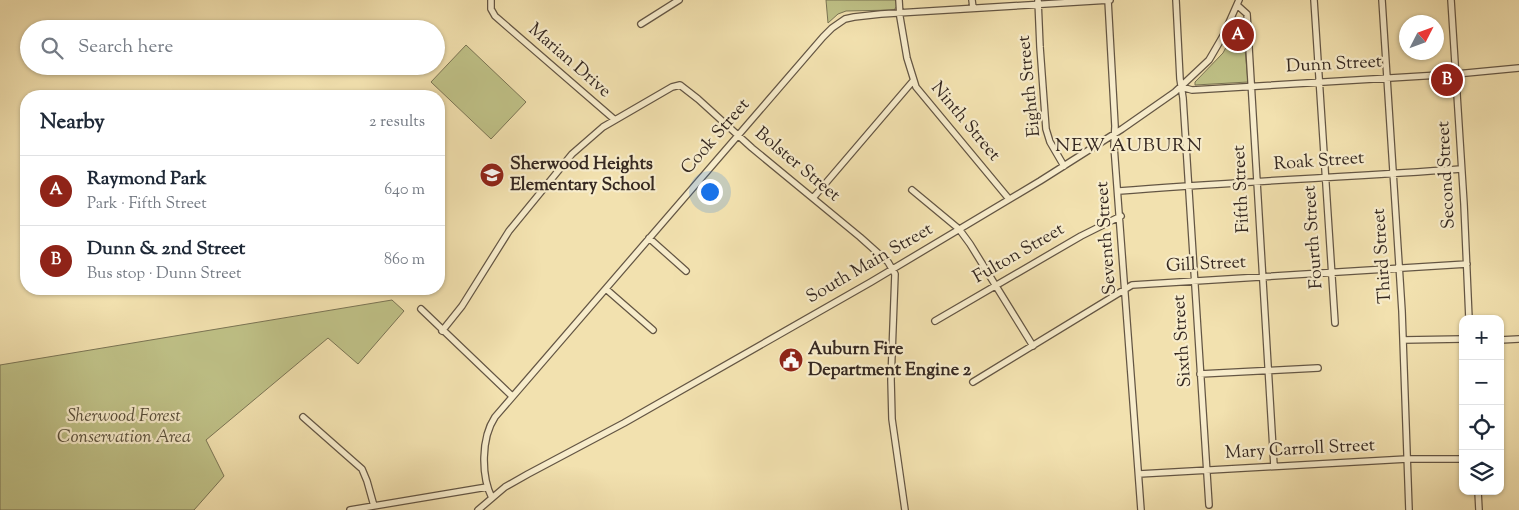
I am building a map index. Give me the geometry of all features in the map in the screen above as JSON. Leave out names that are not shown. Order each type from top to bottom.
[{"type":"street","name":"Marian Drive","points":[[491,0],[491,9],[494,16],[615,120]]},
{"type":"street","points":[[641,24],[679,0]]},
{"type":"street","name":"Ninth Street","points":[[899,0],[913,81],[918,90],[1009,198]]},
{"type":"street","points":[[972,0],[973,8]]},
{"type":"street","name":"Cook Street","points":[[492,498],[487,487],[484,452],[487,432],[491,422],[816,44],[839,23],[854,17],[900,13],[1038,2],[1108,0]]},
{"type":"street","name":"Seventh Street","points":[[1108,0],[1114,146],[1121,216],[1141,510]]},
{"type":"street","name":"Sixth Street","points":[[1176,0],[1209,505]]},
{"type":"street","name":"Fourth Street","points":[[1314,0],[1335,323]]},
{"type":"street","name":"Third Street","points":[[1382,0],[1403,340],[1409,510]]},
{"type":"street","name":"Second Street","points":[[1451,0],[1469,315]]},
{"type":"street","name":"Eighth Street","points":[[1038,2],[1046,129],[1050,142],[1064,166]]},
{"type":"street","name":"South Main Street","points":[[478,510],[492,498],[528,474],[624,423],[893,269],[1115,134],[1163,101],[1209,60],[1223,36],[1238,2]]},
{"type":"street","name":"Fifth Street","points":[[1238,2],[1247,14],[1274,466]]},
{"type":"street","name":"Dunn Street","points":[[1181,86],[1192,90],[1456,74],[1519,68]]},
{"type":"street","points":[[813,198],[913,81]]},
{"type":"street","name":"Bolster Street","points":[[615,120],[672,87],[680,86],[698,99],[867,243],[893,269]]},
{"type":"street","points":[[442,331],[462,306],[509,231],[558,171],[581,145],[615,120]]},
{"type":"street","name":"Roak Street","points":[[1119,191],[1188,185],[1461,169]]},
{"type":"street","points":[[912,190],[959,229],[1033,346]]},
{"type":"street","name":"Fulton Street","points":[[935,321],[1081,236],[1121,216]]},
{"type":"street","points":[[650,238],[686,271]]},
{"type":"street","name":"Gill Street","points":[[973,382],[1129,286],[1136,284],[1467,264]]},
{"type":"street","points":[[893,269],[895,274],[891,380],[892,419],[896,462],[905,510]]},
{"type":"street","points":[[606,289],[653,330]]},
{"type":"street","points":[[421,310],[512,396]]},
{"type":"street","points":[[1403,340],[1459,339]]},
{"type":"street","points":[[1504,340],[1519,339]]},
{"type":"street","points":[[1200,374],[1318,368]]},
{"type":"street","points":[[303,417],[362,469],[374,506]]},
{"type":"street","name":"Mary Carroll Street","points":[[1139,474],[1407,459],[1459,459]]},
{"type":"street","points":[[350,510],[487,487]]},
{"type":"street","points":[[1478,495],[1479,510]]},
{"type":"street","points":[[395,503],[397,510]]},
{"type":"green space","points":[[826,0],[897,0],[897,6],[894,10],[846,11],[838,14],[828,23]]},
{"type":"green space","points":[[1242,17],[1248,82],[1195,85],[1195,82],[1223,53]]},
{"type":"green space","points":[[466,45],[526,102],[491,139],[445,95],[445,90],[439,90],[431,82],[438,75],[445,75],[445,67]]},
{"type":"green space","name":"Sherwood Forest Conservation Area","points":[[392,300],[404,311],[358,364],[328,338],[206,440],[224,476],[194,510],[0,510],[0,365]]},
{"type":"place","name":"Raymond Park","points":[[1238,35]]},
{"type":"place","name":"Dunn & 2nd Street","points":[[1447,80]]},
{"type":"place","name":"Sherwood Heights Elementary School","points":[[492,175]]},
{"type":"place","name":"Auburn Fire Department Engine 2","points":[[791,360]]},
{"type":"district","name":"NEW AUBURN","points":[[1129,146]]}]
